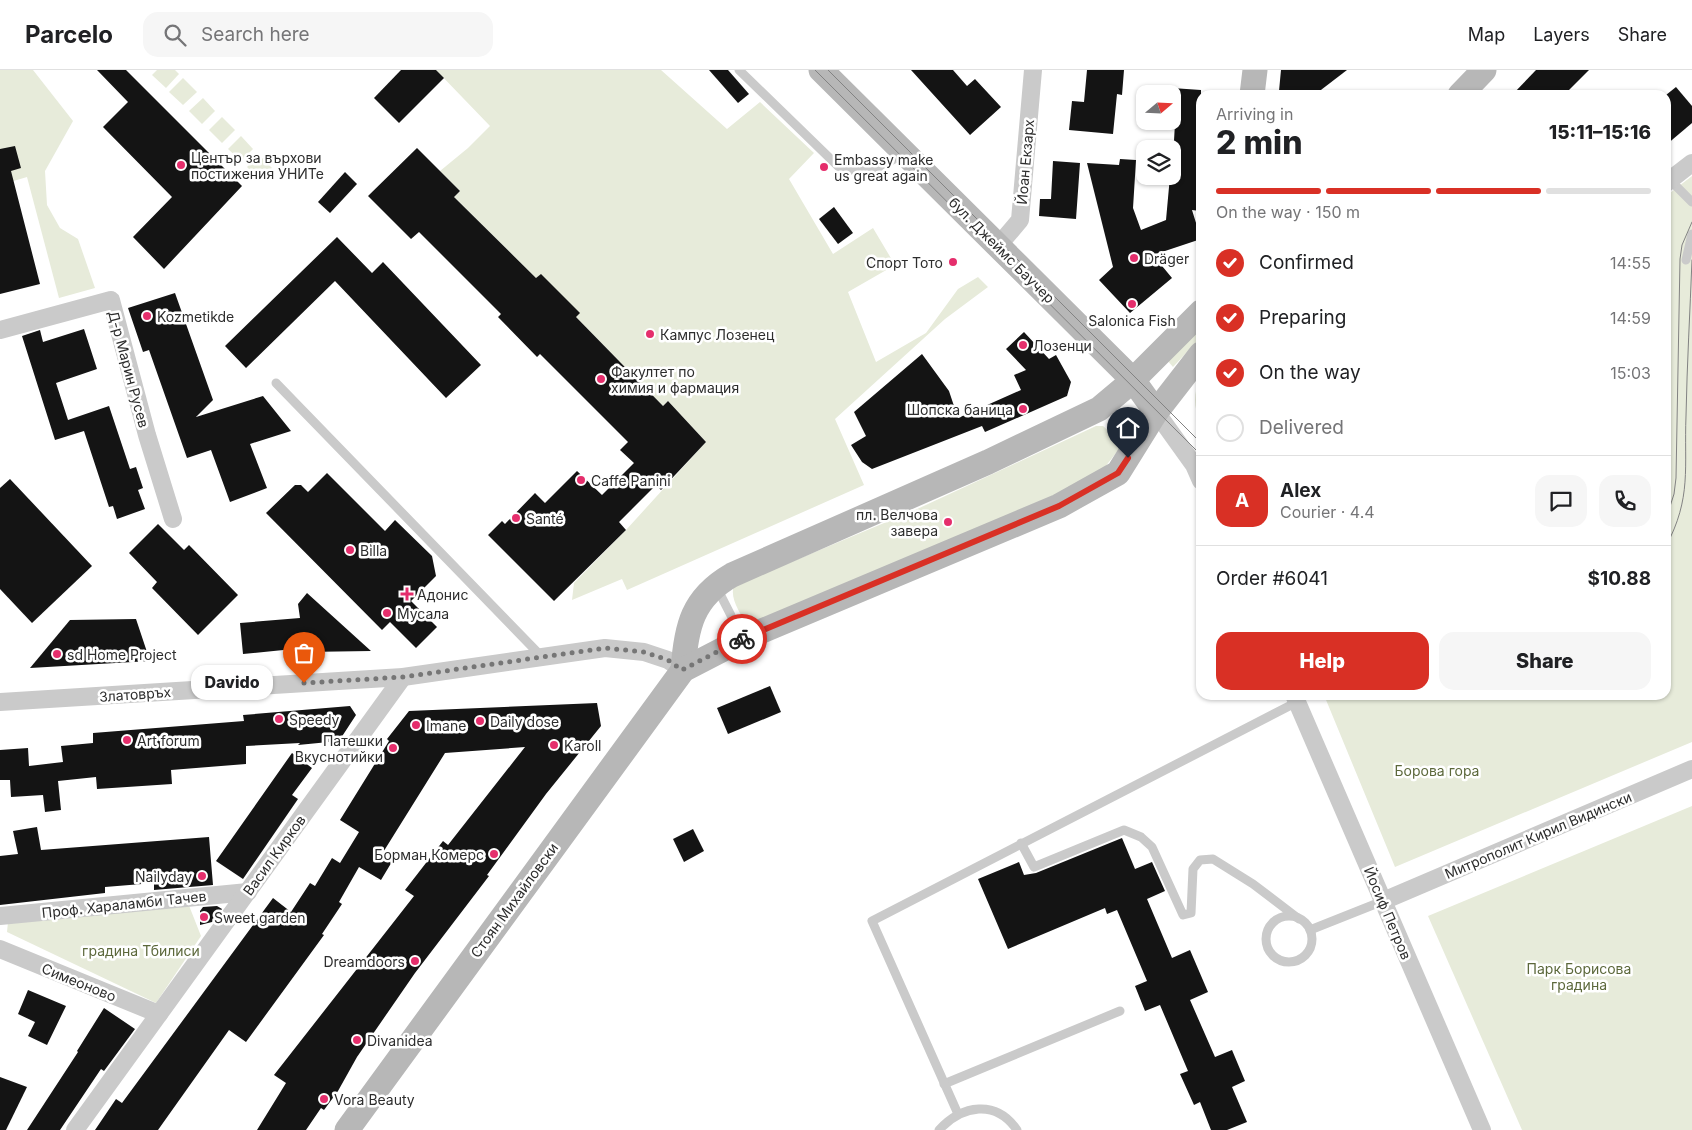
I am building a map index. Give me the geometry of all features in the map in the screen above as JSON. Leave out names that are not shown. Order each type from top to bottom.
[{"type":"street","name":"бул. Джеймс Баучер","points":[[821,70],[1133,380],[1156,412]]},
{"type":"street","name":"Йоан Екзарх","points":[[998,246],[1020,220],[1032,70]]},
{"type":"street","points":[[1253,90],[1255,70]]},
{"type":"street","points":[[1465,90],[1484,70]]},
{"type":"street","points":[[1671,180],[1692,163]]},
{"type":"street","name":"Д-р Марин Русев","points":[[0,330],[111,300],[147,435],[174,519]]},
{"type":"street","points":[[682,670],[686,634],[698,603],[715,584],[1051,433],[1099,408],[1133,380],[1196,317]]},
{"type":"street","points":[[682,670],[743,639],[1059,506],[1118,473],[1156,412],[1196,360]]},
{"type":"street","points":[[1156,412],[1196,462]]},
{"type":"street","name":"Златовръх","points":[[0,702],[403,677],[605,648],[644,652],[668,660],[682,670]]},
{"type":"street","name":"Стоян Михайловски","points":[[347,1130],[682,670]]},
{"type":"street","name":"Васил Кирков","points":[[75,1130],[403,677]]},
{"type":"street","name":"Йосиф Петров","points":[[1296,700],[1482,1130]]},
{"type":"street","name":"Митрополит Кирил Видински","points":[[1383,901],[1692,769]]},
{"type":"street","name":"Проф. Хараламби Тачев","points":[[0,916],[248,892]]},
{"type":"street","name":"Симеоново","points":[[0,949],[159,1014]]},
{"type":"lane","points":[[740,70],[843,171],[879,167],[904,152]]},
{"type":"lane","points":[[1671,184],[1692,202]]},
{"type":"lane","points":[[1686,260],[1692,234]]},
{"type":"lane","points":[[276,383],[543,657]]},
{"type":"lane","points":[[715,584],[743,639]]},
{"type":"lane","points":[[958,1114],[872,920],[1291,700]]},
{"type":"lane","points":[[1021,843],[1034,867],[1124,830],[1141,837],[1152,847],[1182,915],[1191,913],[1193,869],[1200,860],[1213,859],[1253,884],[1299,918],[1310,930],[1311,945],[1304,958],[1290,963],[1282,962],[1270,953],[1265,939],[1270,924],[1284,916],[1299,918]]},
{"type":"lane","points":[[1310,930],[1383,901]]},
{"type":"lane","points":[[944,1084],[1120,1011]]},
{"type":"lane","points":[[939,1130],[958,1114],[977,1108],[992,1110],[1006,1117],[1017,1130]]},
{"type":"green space","points":[[0,70],[33,70],[73,121],[45,171],[47,205],[60,228],[78,239],[95,288],[59,298],[27,177],[0,185]]},
{"type":"green space","points":[[157,70],[175,70],[179,74],[166,88],[152,75]]},
{"type":"green space","points":[[436,70],[661,70],[727,129],[760,102],[814,153],[789,179],[833,254],[873,228],[895,265],[848,292],[876,362],[926,333],[958,289],[978,277],[988,287],[945,319],[835,419],[864,485],[627,590],[622,579],[572,600],[574,583],[626,530],[706,442],[668,401],[663,406],[576,317],[540,275],[536,278],[454,197],[460,191],[440,171],[468,148],[490,126]]},
{"type":"green space","points":[[183,78],[197,92],[183,105],[169,92]]},
{"type":"green space","points":[[203,98],[215,111],[202,124],[189,111]]},
{"type":"green space","points":[[222,117],[235,130],[222,143],[209,130]]},
{"type":"green space","points":[[241,136],[253,149],[241,161],[228,149]]},
{"type":"green space","points":[[259,155],[272,168],[260,180],[247,167]]},
{"type":"green space","name":"Борова гора","points":[[1692,176],[1692,742],[1395,867],[1326,700],[1671,700],[1671,192]]},
{"type":"green space","points":[[1196,328],[1196,342],[1173,367],[1167,360]]},
{"type":"green space","points":[[1096,426],[1103,426],[1123,444],[1105,467],[1077,486],[748,625],[739,612],[734,601],[734,586],[915,510]]},
{"type":"green space","name":"Парк Борисова градина","points":[[1692,806],[1692,1130],[1522,1130],[1428,916]]},
{"type":"green space","name":"градина Тбилиси","points":[[188,903],[201,936],[156,1003],[7,932],[8,922]]},
{"type":"building","name":"Център за върхови постижения УНИТе","points":[[97,70],[126,70],[242,186],[164,269],[133,237],[172,197],[103,127],[128,102]]},
{"type":"building","points":[[401,70],[436,70],[444,78],[399,123],[374,98]]},
{"type":"building","points":[[709,70],[728,70],[749,94],[738,103]]},
{"type":"building","points":[[911,70],[953,70],[967,86],[975,79],[1001,107],[970,135]]},
{"type":"building","points":[[1087,70],[1124,70],[1122,95],[1117,94],[1113,134],[1069,130],[1072,101],[1084,102]]},
{"type":"building","points":[[1281,70],[1347,70],[1321,90],[1279,90]]},
{"type":"building","points":[[1536,70],[1589,70],[1569,90],[1517,90]]},
{"type":"building","points":[[1676,87],[1692,106],[1692,123],[1671,141],[1671,91]]},
{"type":"building","points":[[1181,89],[1201,90],[1196,90],[1196,210],[1192,210],[1196,223],[1196,241],[1153,255],[1172,278],[1130,313],[1099,280],[1113,267],[1087,163],[1119,165],[1120,159],[1136,160],[1133,208],[1141,230],[1166,220],[1169,185],[1181,185],[1181,140],[1174,140],[1175,130],[1181,130]]},
{"type":"building","points":[[15,146],[21,168],[11,171],[40,284],[0,294],[0,149]]},
{"type":"building","name":"Факултет по химия и фармация","points":[[417,148],[460,191],[454,197],[536,278],[541,274],[580,313],[576,317],[663,406],[668,401],[706,442],[661,490],[656,485],[619,522],[626,530],[554,601],[488,535],[502,521],[505,524],[535,493],[545,503],[577,471],[602,495],[634,463],[620,450],[628,442],[540,354],[537,357],[498,317],[501,314],[419,232],[411,239],[368,196]]},
{"type":"building","points":[[1053,161],[1080,163],[1076,219],[1039,216],[1040,199],[1051,199]]},
{"type":"building","points":[[345,172],[357,184],[330,213],[318,202]]},
{"type":"building","points":[[834,207],[853,233],[838,244],[819,219]]},
{"type":"building","points":[[337,237],[372,273],[383,262],[481,365],[446,398],[335,281],[246,368],[225,346]]},
{"type":"building","points":[[175,293],[213,400],[196,417],[263,396],[291,431],[250,444],[267,488],[230,502],[211,450],[187,458],[149,350],[143,352],[128,308]]},
{"type":"building","points":[[84,329],[97,369],[56,383],[68,420],[109,406],[130,469],[136,467],[143,488],[138,490],[145,509],[117,519],[113,506],[109,507],[84,431],[55,440],[22,336],[40,330],[43,342]]},
{"type":"building","points":[[1024,332],[1049,359],[1056,355],[1071,382],[1067,396],[985,432],[982,426],[872,469],[862,462],[851,445],[866,436],[854,412],[922,354],[949,391],[958,418],[1021,390],[1014,375],[1026,370],[1006,349]]},
{"type":"building","points":[[327,473],[385,531],[395,520],[432,556],[436,576],[411,601],[437,627],[416,648],[390,622],[382,630],[266,513],[295,485],[301,485],[308,492]]},
{"type":"building","points":[[10,479],[92,566],[32,623],[0,589],[0,488]]},
{"type":"building","points":[[158,524],[184,550],[189,545],[238,595],[198,635],[152,588],[157,582],[129,553]]},
{"type":"building","points":[[307,593],[371,651],[304,652],[303,648],[243,654],[240,623],[300,618],[298,604]]},
{"type":"building","points":[[136,619],[150,661],[30,668],[70,620]]},
{"type":"building","points":[[770,686],[781,712],[728,734],[717,708]]},
{"type":"building","points":[[597,703],[601,726],[546,794],[487,875],[489,876],[415,973],[357,1057],[338,1091],[324,1110],[321,1108],[306,1130],[257,1130],[286,1083],[274,1075],[414,896],[405,890],[443,841],[448,845],[525,747],[445,753],[382,854],[393,860],[381,880],[359,867],[339,902],[342,904],[322,934],[324,935],[246,1042],[229,1030],[158,1130],[95,1130],[116,1099],[122,1103],[273,898],[291,912],[310,883],[315,886],[332,858],[340,863],[359,832],[340,820],[389,741],[387,739],[409,711]]},
{"type":"building","points":[[350,706],[356,715],[339,741],[298,745],[300,743],[246,746],[246,764],[171,770],[172,784],[97,789],[96,777],[58,781],[61,810],[45,812],[43,795],[11,797],[10,780],[0,780],[0,750],[28,748],[29,766],[63,762],[61,746],[93,743],[93,733],[244,721],[243,715]]},
{"type":"building","points":[[292,753],[312,768],[292,795],[298,799],[243,879],[216,861]]},
{"type":"building","points":[[37,827],[41,850],[209,837],[213,885],[154,890],[154,883],[105,887],[105,893],[0,905],[0,856],[18,854],[13,831]]},
{"type":"building","points":[[693,829],[704,851],[684,862],[673,839]]},
{"type":"building","points":[[1122,838],[1135,869],[1152,862],[1165,891],[1147,899],[1172,958],[1190,950],[1208,992],[1190,1000],[1215,1057],[1232,1050],[1245,1081],[1232,1087],[1247,1122],[1227,1130],[1211,1130],[1200,1102],[1194,1105],[1180,1074],[1188,1071],[1160,1005],[1145,1011],[1135,986],[1147,981],[1117,910],[1107,914],[1105,908],[1008,949],[978,879],[1019,862],[1024,875],[1036,873]]},
{"type":"building","points":[[217,906],[222,909],[212,922],[200,925],[200,911],[203,907]]},
{"type":"building","points":[[28,990],[66,1006],[47,1045],[28,1036],[35,1022],[18,1014]]},
{"type":"building","points":[[104,1008],[135,1029],[104,1071],[101,1069],[60,1130],[27,1130],[78,1052]]},
{"type":"building","points":[[0,1077],[27,1087],[6,1130],[0,1130]]},
{"type":"tram line","points":[[815,70],[1196,450]]},
{"type":"tram line","points":[[828,70],[1196,438]]},
{"type":"tram line","points":[[1671,503],[1676,478],[1680,259],[1682,245],[1692,222]]},
{"type":"tram line","points":[[1671,535],[1680,513],[1685,482],[1686,397],[1692,260]]},
{"type":"way so far","points":[[304,683],[403,677],[605,648],[644,652],[668,660],[682,670],[742,639]]},
{"type":"place","name":"Център за върхови постижения УНИТе","points":[[181,165]]},
{"type":"place","name":"Embassy make us great again","points":[[824,167]]},
{"type":"place","name":"Dräger","points":[[1134,258]]},
{"type":"place","name":"Спорт Тото","points":[[953,262]]},
{"type":"place","name":"Salonica Fish","points":[[1132,304]]},
{"type":"place","name":"Kozmetikde","points":[[147,316]]},
{"type":"place","name":"Кампус Лозенец","points":[[650,334]]},
{"type":"place","name":"Лозенци","points":[[1023,345]]},
{"type":"place","name":"Факултет по химия и фармация","points":[[601,379]]},
{"type":"place","name":"Шопска баница","points":[[1023,409]]},
{"type":"place","name":"Caffe Panini","points":[[581,480]]},
{"type":"place","name":"Santé","points":[[516,518]]},
{"type":"place","name":"пл. Велчова завера","points":[[948,522]]},
{"type":"place","name":"Billa","points":[[350,550]]},
{"type":"place","name":"Адонис","points":[[407,594]]},
{"type":"place","name":"Мусала","points":[[387,613]]},
{"type":"place","name":"sd Home Project","points":[[57,654]]},
{"type":"place","name":"Davido","points":[[304,683]]},
{"type":"place","name":"Speedy","points":[[279,719]]},
{"type":"place","name":"Daily dose","points":[[480,721]]},
{"type":"place","name":"Imane","points":[[416,725]]},
{"type":"place","name":"Art forum","points":[[127,740]]},
{"type":"place","name":"Karoll","points":[[554,745]]},
{"type":"place","name":"Патешки Вкуснотийки","points":[[393,748]]},
{"type":"place","name":"Борман Комерс","points":[[494,854]]},
{"type":"place","name":"Nailyday","points":[[202,876]]},
{"type":"place","name":"Sweet garden","points":[[204,917]]},
{"type":"place","name":"Dreamdoors","points":[[415,961]]},
{"type":"place","name":"Divanidea","points":[[357,1040]]},
{"type":"place","name":"Vora Beauty","points":[[324,1099]]},
{"type":"route","points":[[742,639],[1059,506],[1118,473],[1128,458]]}]
